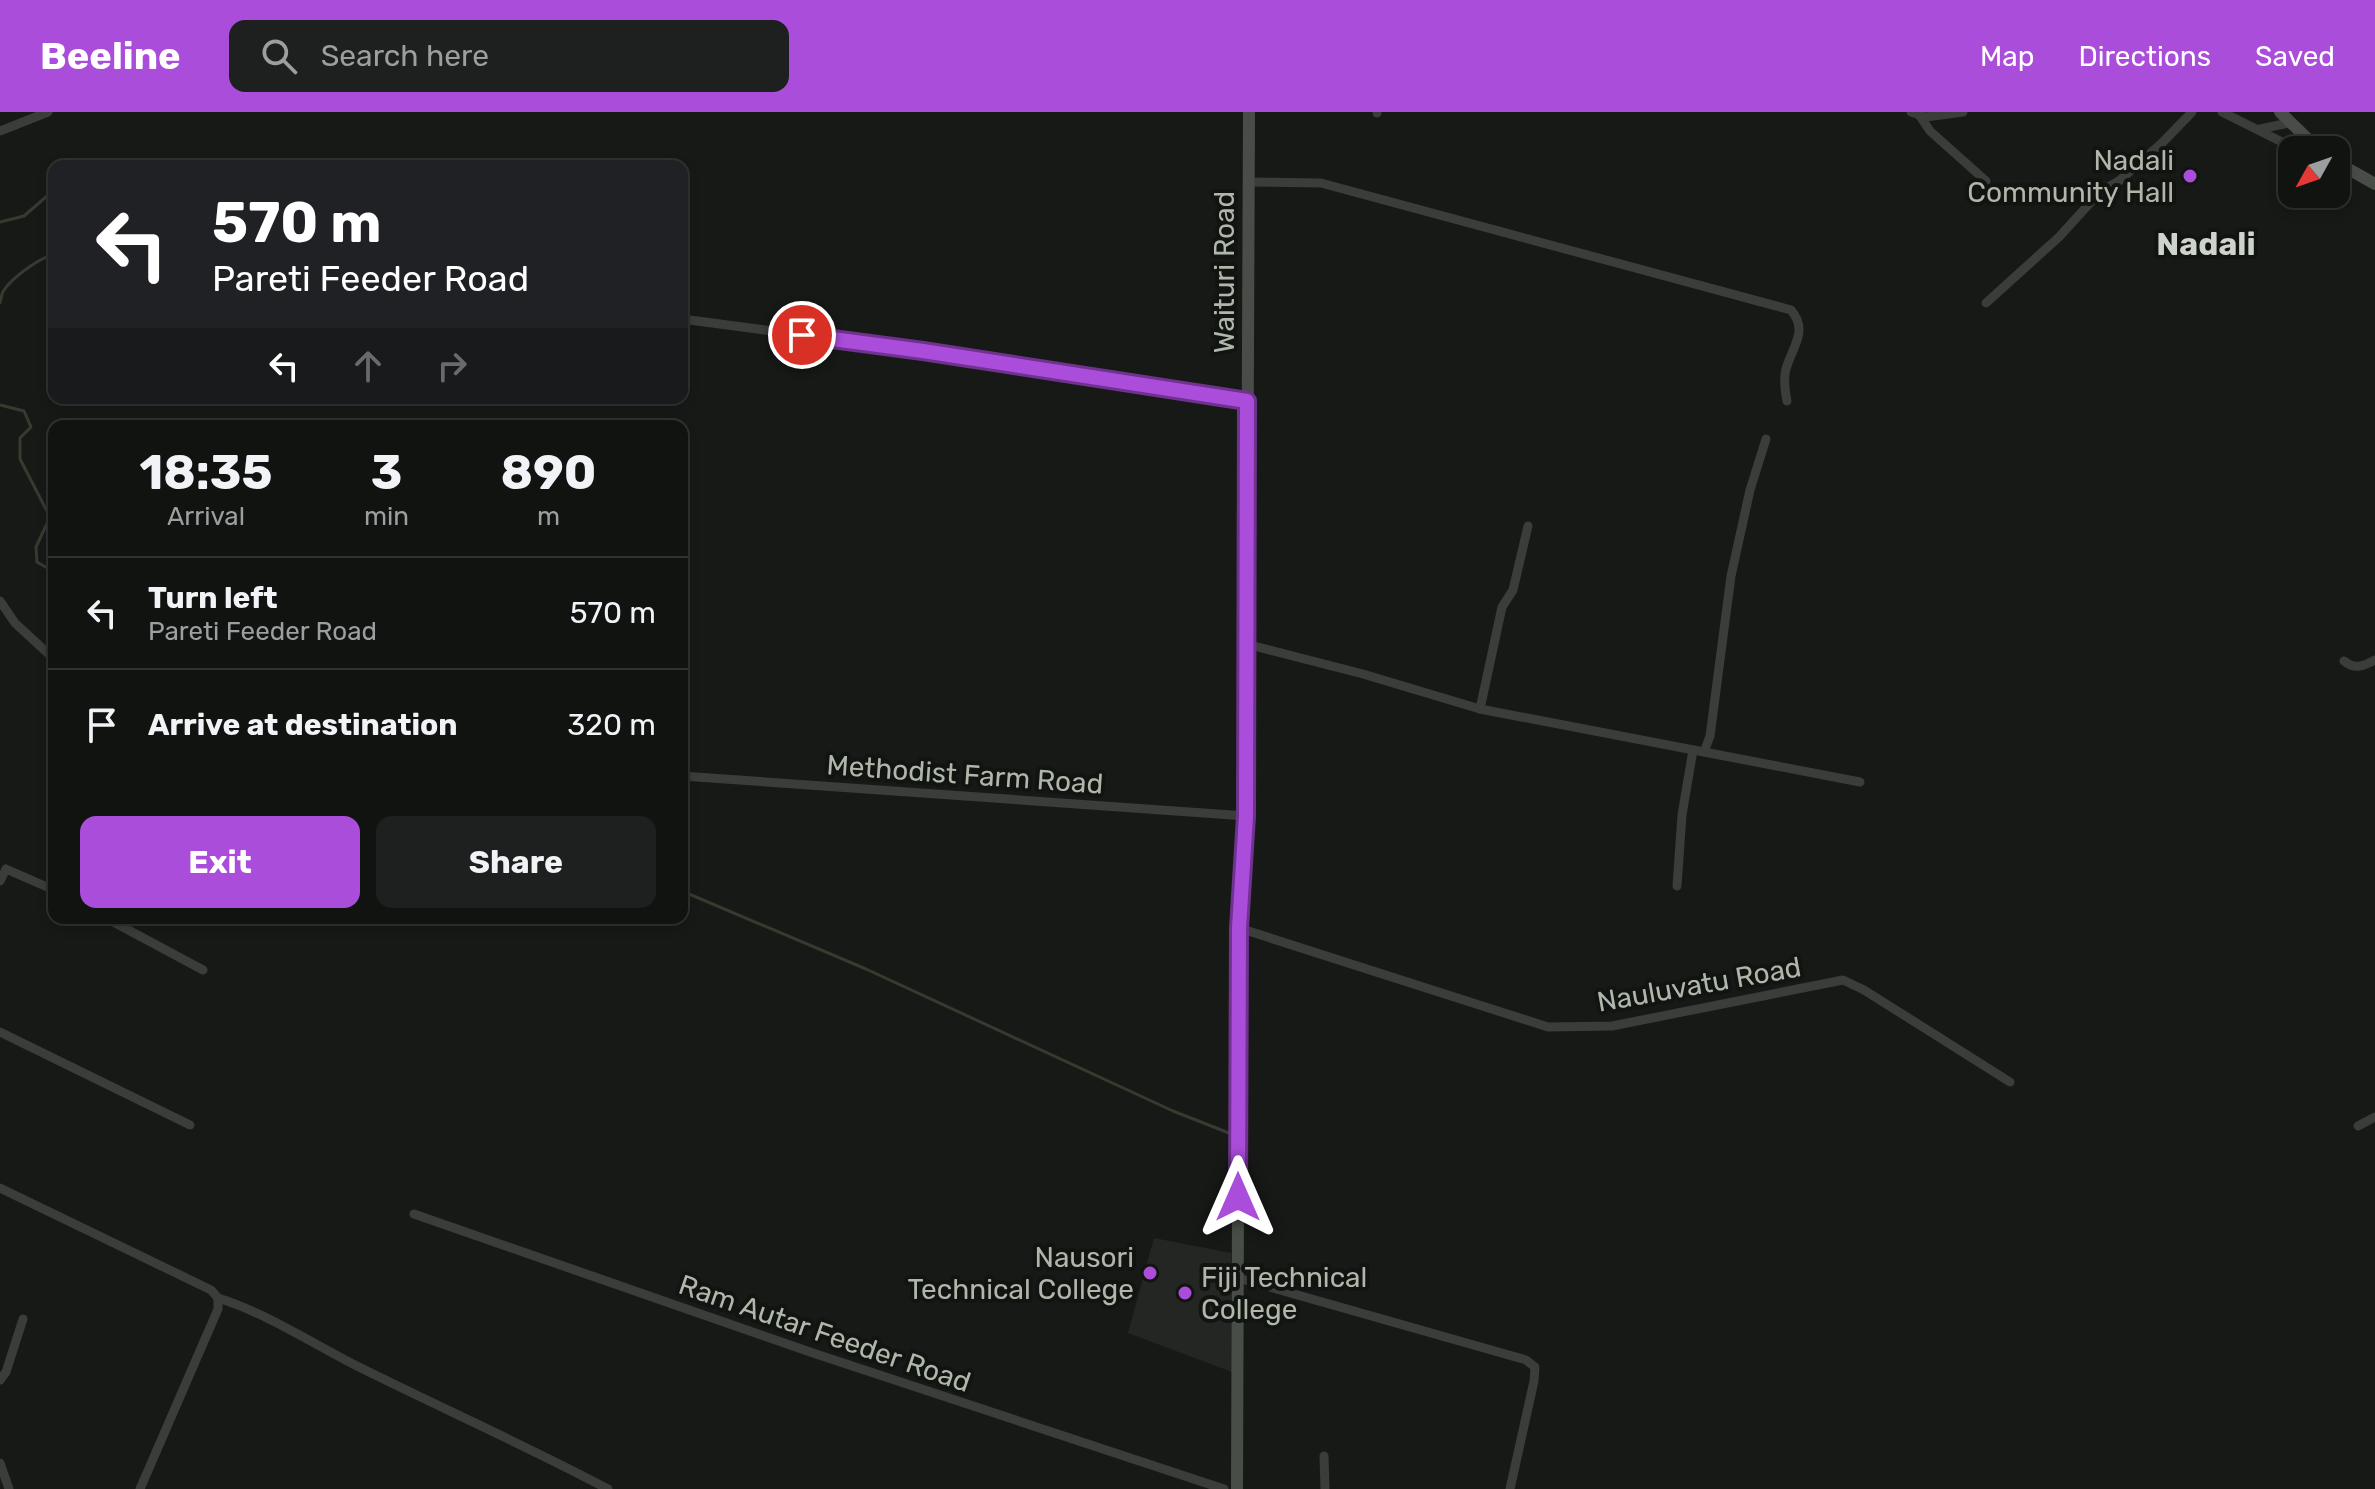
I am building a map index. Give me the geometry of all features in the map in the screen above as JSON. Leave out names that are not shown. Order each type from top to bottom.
[{"type":"main road","name":"Waituri Road","points":[[1237,1489],[1239,928],[1246,816],[1249,112]]},
{"type":"main road","points":[[2280,112],[2303,136]]},
{"type":"main road","points":[[2350,170],[2375,184]]},
{"type":"street","points":[[0,131],[48,112]]},
{"type":"street","points":[[1916,114],[1934,117],[1963,112]]},
{"type":"street","points":[[1986,303],[2059,237],[2100,192],[2119,181],[2192,112]]},
{"type":"street","points":[[2222,112],[2278,139]]},
{"type":"street","points":[[1916,114],[1930,131],[1986,181]]},
{"type":"street","points":[[2260,129],[2289,123]]},
{"type":"street","points":[[1249,182],[1321,183],[1791,310],[1800,326],[1786,369],[1787,401]]},
{"type":"street","points":[[688,320],[923,351],[1247,401]]},
{"type":"street","points":[[1704,752],[1710,736],[1731,576],[1750,490],[1766,439]]},
{"type":"street","points":[[1480,709],[1502,607],[1513,590],[1528,526]]},
{"type":"street","points":[[0,601],[15,623],[48,653]]},
{"type":"street","points":[[1246,644],[1363,674],[1480,709],[1860,782]]},
{"type":"street","points":[[2344,661],[2350,666],[2363,666],[2375,660]]},
{"type":"street","points":[[1677,886],[1682,815],[1693,750]]},
{"type":"street","name":"Methodist Farm Road","points":[[688,776],[1246,816]]},
{"type":"street","points":[[0,881],[6,869],[48,888]]},
{"type":"street","points":[[117,924],[203,970]]},
{"type":"street","name":"Nauluvatu Road","points":[[1239,928],[1548,1027],[1612,1026],[1843,980],[1864,990],[2010,1082]]},
{"type":"street","points":[[0,1032],[190,1125]]},
{"type":"street","points":[[2358,1126],[2375,1117]]},
{"type":"street","points":[[0,1188],[608,1489]]},
{"type":"street","name":"Ram Autar Feeder Road","points":[[414,1214],[813,1353],[1224,1489]]},
{"type":"street","points":[[1238,1278],[1526,1360],[1535,1367],[1534,1381],[1511,1484]]},
{"type":"street","points":[[140,1489],[218,1309],[218,1298]]},
{"type":"street","points":[[0,1380],[6,1372],[23,1319]]},
{"type":"street","points":[[1324,1456],[1325,1489]]},
{"type":"street","points":[[0,1463],[9,1489]]},
{"type":"shaded area","name":"Fiji Technical College","points":[[1154,1238],[1231,1253],[1232,1372],[1128,1333]]},
{"type":"waterway","points":[[0,222],[24,216],[48,195]]},
{"type":"waterway","points":[[0,303],[3,291],[13,280],[48,257]]},
{"type":"waterway","points":[[0,405],[24,411],[31,427],[20,438],[20,459],[48,513]]},
{"type":"waterway","points":[[48,521],[36,547],[37,562],[48,568]]},
{"type":"waterway","points":[[688,894],[866,969],[1173,1111],[1234,1135]]},
{"type":"place","name":"Nadali Community Hall","points":[[2190,176]]},
{"type":"place","name":"Nausori Technical College","points":[[1150,1273]]},
{"type":"place","name":"Fiji Technical College","points":[[1185,1293]]},
{"type":"district","name":"Nadali","points":[[2206,244]]},
{"type":"route","points":[[802,335],[1247,401],[1246,816],[1239,928],[1238,1197]]}]
